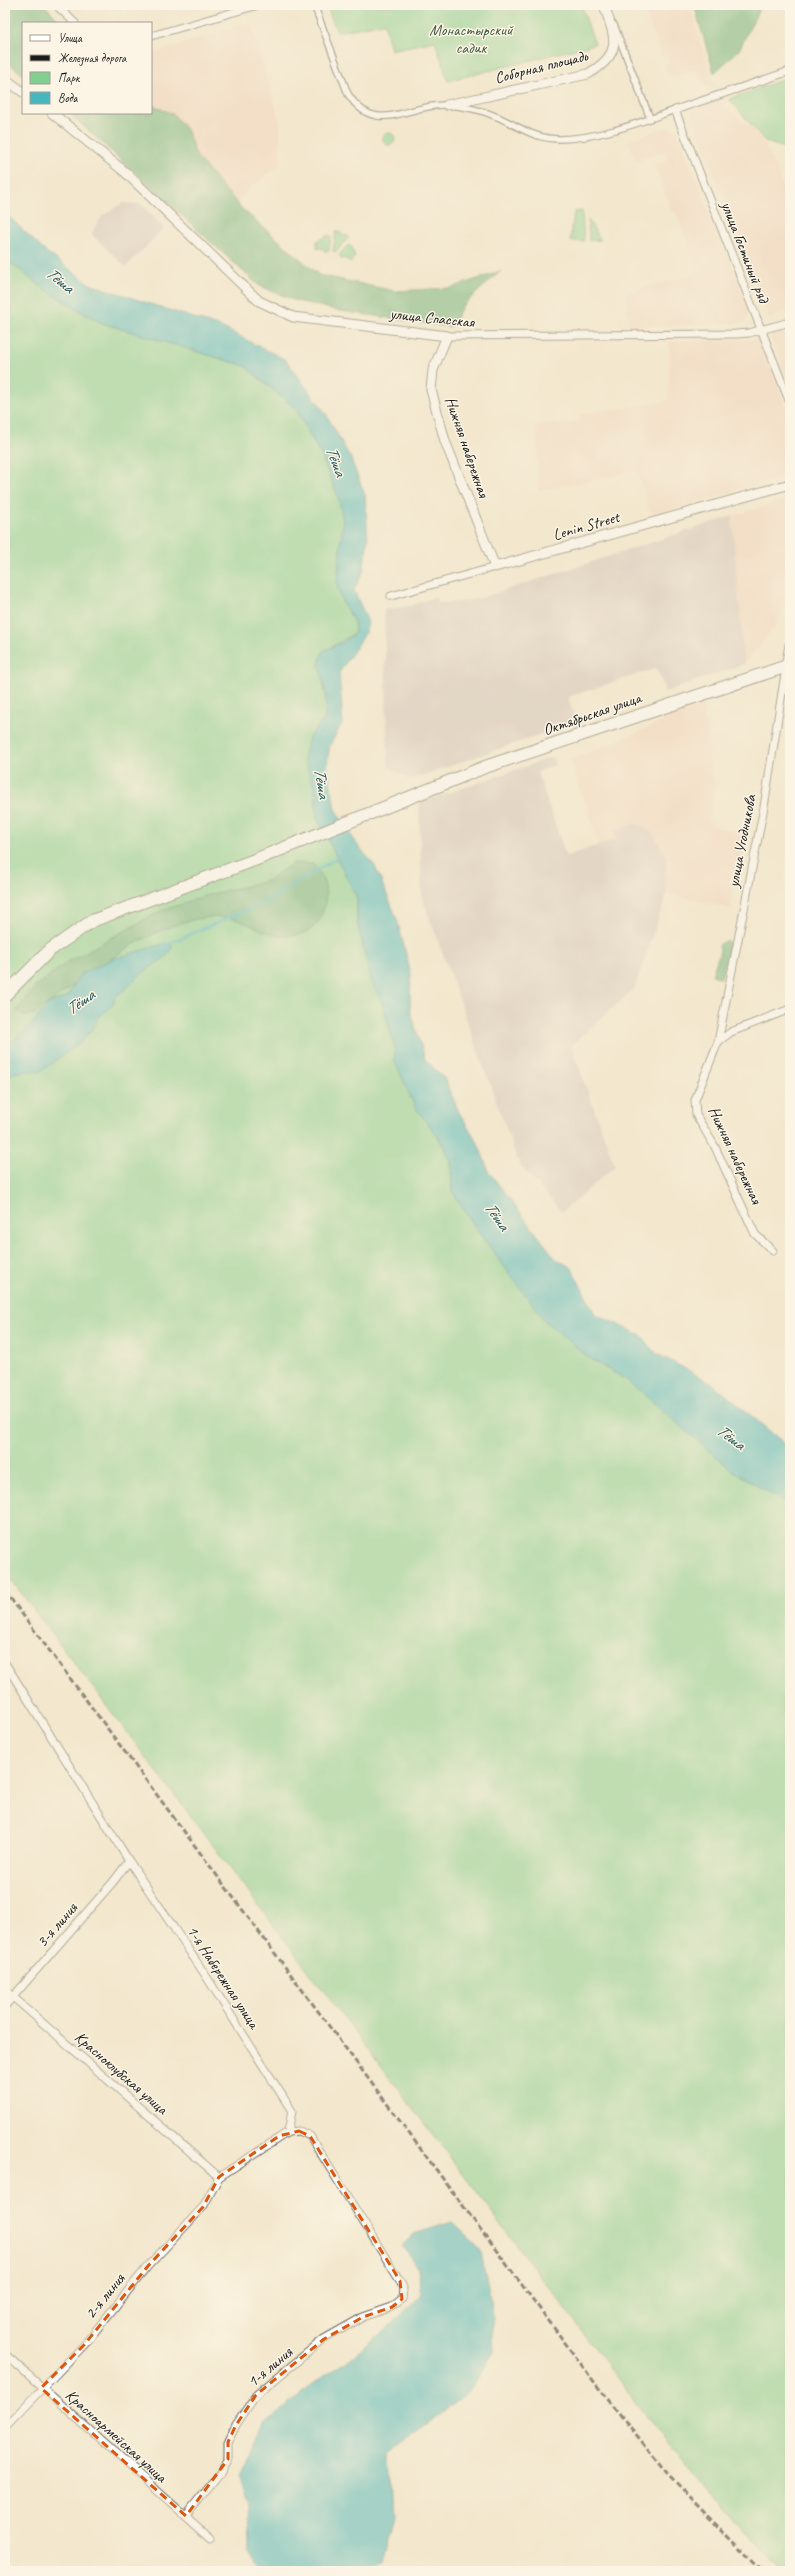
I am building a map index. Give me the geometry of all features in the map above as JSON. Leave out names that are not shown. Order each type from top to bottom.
[{"type":"main road","name":"Октябрьская улица","points":[[5,995],[50,950],[92,921],[257,859],[485,767],[788,666]]},
{"type":"street","points":[[56,5],[74,22]]},
{"type":"street","points":[[152,36],[258,5]]},
{"type":"street","name":"Соборная площадь","points":[[314,5],[348,94],[356,107],[367,114],[386,117],[588,74],[600,67],[614,47],[615,38],[605,5]]},
{"type":"street","name":"Соборная площадь","points":[[605,5],[650,118]]},
{"type":"street","points":[[675,110],[790,71]]},
{"type":"street","points":[[5,79],[22,91]]},
{"type":"street","name":"Соборная площадь","points":[[447,105],[494,115],[524,132],[560,139],[619,129],[675,110]]},
{"type":"street","name":"улица Гостиный ряд","points":[[675,110],[790,403]]},
{"type":"street","name":"улица Спасская","points":[[53,114],[125,172],[260,301],[293,317],[447,336],[736,334],[761,331],[790,322]]},
{"type":"street","name":"Нижняя набережная","points":[[447,336],[433,370],[431,390],[445,441],[495,567]]},
{"type":"street","name":"Lenin Street","points":[[391,596],[790,484]]},
{"type":"street","name":"улица Угодникова","points":[[718,1042],[764,808],[788,666],[790,645]]},
{"type":"street","points":[[718,1042],[731,1032],[790,1009]]},
{"type":"street","name":"Нижняя набережная","points":[[718,1042],[695,1100],[696,1115],[715,1147],[755,1234],[774,1251]]},
{"type":"street","name":"1-я Набережная улица","points":[[5,1663],[129,1860],[206,1976],[292,2111],[288,2132]]},
{"type":"street","name":"3-я линия","points":[[5,2006],[114,1882],[129,1860]]},
{"type":"street","name":"Красноклубская улица","points":[[5,1990],[218,2177]]},
{"type":"street","name":"1-я линия","points":[[186,2516],[228,2459],[228,2442],[236,2425],[256,2395],[324,2339],[363,2318],[392,2307],[402,2299],[403,2288],[400,2281],[310,2136],[299,2131],[288,2132]]},
{"type":"street","points":[[218,2177],[288,2132]]},
{"type":"street","name":"2-я линия","points":[[5,2427],[84,2345],[148,2266],[204,2207],[218,2177]]},
{"type":"street","name":"Красноармейская улица","points":[[5,2354],[41,2388],[210,2538]]},
{"type":"highlighted area","points":[[299,2131],[310,2136],[400,2281],[402,2299],[392,2307],[363,2317],[324,2339],[256,2395],[236,2425],[228,2442],[228,2459],[186,2516],[41,2388],[84,2345],[148,2266],[203,2207],[219,2177],[279,2136]]},
{"type":"shaded area","points":[[642,5],[690,5],[711,79],[717,88],[701,84],[696,70],[675,77],[673,74],[669,75],[665,65],[669,63],[666,56],[662,57]]},
{"type":"shaded area","points":[[251,22],[280,123],[280,165],[232,204],[152,114],[152,54]]},
{"type":"shaded area","points":[[717,100],[759,134],[777,170],[790,208],[790,310],[769,319],[690,110]]},
{"type":"shaded area","points":[[665,127],[677,129],[751,314],[743,323],[629,327],[626,292],[695,275],[694,263],[681,226],[675,212],[672,212],[654,165],[668,160],[664,151],[635,161],[628,141]]},
{"type":"shaded area","points":[[123,203],[141,204],[164,228],[126,267],[91,234],[102,216]]},
{"type":"shaded area","points":[[790,329],[790,386],[770,336]]},
{"type":"shaded area","points":[[760,339],[790,417],[790,475],[654,515],[649,510],[637,470],[591,481],[538,490],[537,426],[580,421],[580,414],[668,401],[669,341]]},
{"type":"shaded area","points":[[790,498],[790,594],[774,628],[744,664],[732,516]]},
{"type":"shaded area","points":[[732,516],[744,664],[665,692],[657,668],[568,697],[576,722],[410,780],[388,766],[384,610],[409,606],[435,597],[439,603],[459,602],[481,598]]},
{"type":"shaded area","points":[[702,705],[709,740],[710,772],[716,783],[713,808],[707,820],[720,829],[746,833],[735,877],[731,909],[667,893],[665,877],[667,856],[653,834],[614,830],[617,839],[599,845],[570,760]]},
{"type":"shaded area","points":[[553,757],[555,765],[537,772],[566,856],[617,839],[614,830],[634,824],[640,825],[653,834],[667,856],[665,877],[667,893],[635,988],[571,1046],[615,1166],[562,1212],[519,1164],[422,897],[419,803]]},
{"type":"green space","points":[[5,5],[45,5],[60,22],[22,22],[22,74],[5,60]]},
{"type":"green space","name":"Монастырский садик","points":[[326,5],[581,5],[595,44],[448,81],[435,41],[391,50],[384,23],[337,32]]},
{"type":"green space","points":[[694,5],[761,5],[739,50],[714,73]]},
{"type":"green space","points":[[790,77],[790,137],[785,148],[766,142],[729,99]]},
{"type":"green space","points":[[152,105],[173,114],[186,129],[197,157],[242,209],[319,275],[395,291],[451,288],[501,271],[463,305],[451,327],[340,311],[293,300],[258,285],[70,114],[152,114]]},
{"type":"green space","points":[[387,133],[391,133],[395,139],[391,145],[387,145],[383,141],[383,137]]},
{"type":"green space","points":[[582,211],[584,241],[570,241],[574,212]]},
{"type":"green space","points":[[588,220],[601,240],[589,241]]},
{"type":"green space","points":[[336,231],[349,237],[336,252],[333,251]]},
{"type":"green space","points":[[329,235],[331,236],[329,251],[325,252],[324,249],[317,249],[317,241]]},
{"type":"green space","points":[[348,245],[351,246],[355,256],[351,263],[344,258],[342,260],[339,255]]},
{"type":"green space","points":[[5,258],[53,294],[105,324],[245,366],[295,408],[322,457],[339,499],[343,521],[337,584],[342,601],[354,622],[355,633],[323,652],[319,663],[326,695],[325,718],[309,737],[305,760],[315,790],[317,818],[357,898],[357,922],[372,983],[382,1002],[394,1044],[395,1062],[451,1160],[452,1191],[590,1359],[627,1380],[790,1505],[790,2571],[786,2571],[738,2528],[668,2444],[5,1572]]},
{"type":"green space","points":[[293,863],[313,864],[322,878],[325,887],[325,902],[321,917],[312,928],[306,932],[282,936],[272,934],[233,919],[222,917],[197,919],[172,926],[147,937],[122,951],[34,1014],[25,1016],[17,1010],[36,986],[69,961],[159,912],[207,895],[268,881]]},
{"type":"green space","points":[[727,940],[730,947],[721,978],[712,975],[720,951],[719,944]]},
{"type":"water","points":[[5,213],[45,251],[90,284],[221,327],[286,360],[325,412],[351,459],[365,495],[368,539],[363,572],[354,590],[368,622],[365,634],[339,673],[343,722],[330,745],[327,765],[335,809],[358,846],[375,866],[397,919],[411,974],[410,1009],[425,1059],[444,1078],[459,1112],[478,1143],[489,1172],[556,1259],[571,1267],[595,1314],[641,1335],[656,1353],[713,1384],[790,1448],[790,1505],[733,1471],[627,1380],[590,1359],[545,1321],[479,1233],[452,1191],[451,1160],[439,1138],[415,1107],[395,1062],[394,1044],[382,1002],[372,983],[357,922],[357,898],[317,818],[315,790],[304,760],[309,737],[325,718],[326,695],[319,663],[323,651],[343,642],[355,633],[354,622],[342,601],[337,584],[343,521],[339,499],[322,457],[295,408],[245,366],[105,324],[53,294],[5,258]]},
{"type":"water","points":[[166,943],[173,946],[166,957],[141,974],[126,989],[115,997],[113,1005],[99,1017],[94,1027],[81,1042],[40,1072],[22,1072],[5,1078],[5,1047],[27,1029],[50,1003],[67,997],[81,974],[112,959]]},
{"type":"water","points":[[452,2222],[480,2248],[491,2300],[494,2352],[472,2389],[427,2425],[390,2450],[393,2517],[380,2561],[366,2571],[260,2571],[250,2554],[249,2506],[239,2471],[265,2424],[311,2385],[346,2362],[391,2325],[422,2294],[418,2269],[403,2246],[414,2234]]},
{"type":"waterway","name":"Тёша","points":[[165,945],[263,903],[340,856]]},
{"type":"railway","points":[[5,1591],[598,2387],[667,2473],[762,2571]]}]
